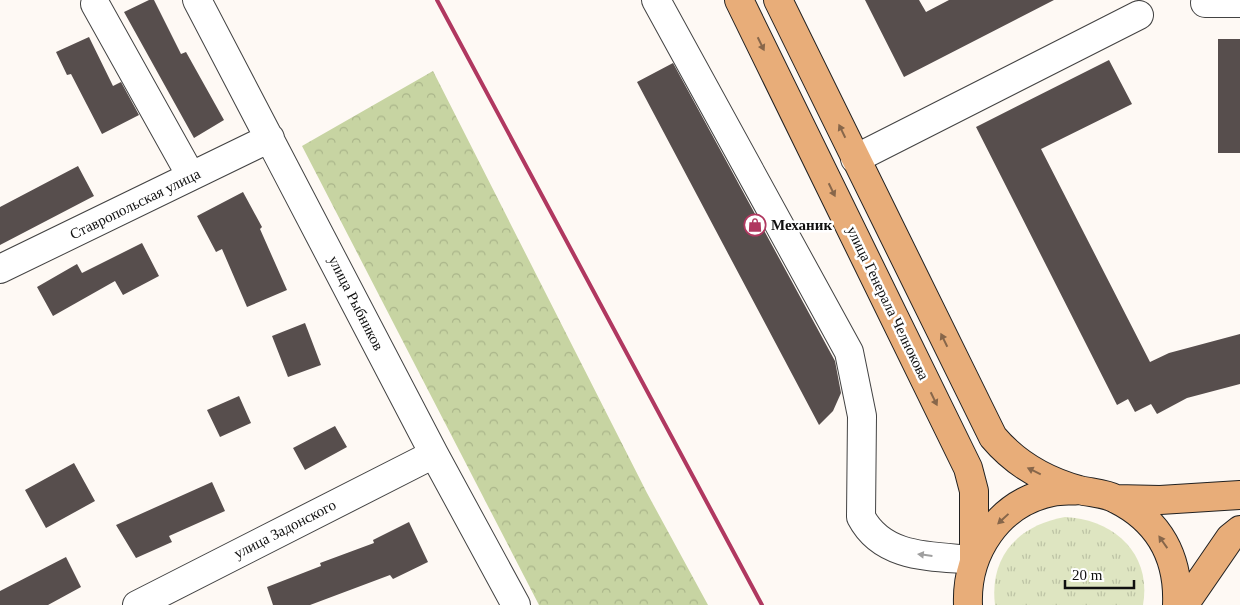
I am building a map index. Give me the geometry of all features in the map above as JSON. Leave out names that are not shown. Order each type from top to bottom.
[{"type":"main road","name":"улица Генерала Челнокова","points":[[739,0],[968,468],[974,491],[974,560],[968,590],[968,605]]},
{"type":"main road","name":"улица Генерала Челнокова","points":[[778,0],[992,437],[1022,465],[1079,490],[1116,499],[1146,518],[1167,547],[1178,581],[1177,605]]},
{"type":"main road","name":"улица Генерала Челнокова","points":[[974,560],[986,536],[1004,516],[1026,501],[1052,492],[1079,490]]},
{"type":"main road","points":[[1116,499],[1160,500],[1240,495]]},
{"type":"main road","points":[[1184,605],[1230,538],[1240,530]]},
{"type":"street","name":"улица Рыбников","points":[[197,0],[434,454],[516,605]]},
{"type":"street","points":[[656,0],[849,352],[862,416],[861,517],[867,528],[884,544],[899,550],[921,555],[974,560]]},
{"type":"street","points":[[1205,3],[1240,3]]},
{"type":"street","points":[[95,4],[191,176]]},
{"type":"street","points":[[855,159],[1139,15]]},
{"type":"street","name":"Ставропольская улица","points":[[0,269],[270,138]]},
{"type":"street","name":"улица Задонского","points":[[137,605],[434,454]]},
{"type":"green space","points":[[433,71],[647,493],[708,605],[539,605],[302,146]]},
{"type":"green space","points":[[1065,517],[1083,519],[1099,524],[1114,532],[1126,543],[1135,555],[1142,570],[1144,587],[1143,605],[995,605],[994,587],[997,572],[1002,558],[1011,546],[1021,535],[1034,527]]},
{"type":"building","points":[[149,0],[154,0],[181,54],[186,52],[224,120],[194,138],[124,12]]},
{"type":"building","points":[[865,0],[919,0],[926,12],[949,0],[1054,0],[904,77]]},
{"type":"building","points":[[89,37],[113,86],[121,82],[139,115],[102,134],[71,74],[67,75],[56,52]]},
{"type":"building","points":[[1218,39],[1240,39],[1240,153],[1218,153]]},
{"type":"building","points":[[1109,60],[1132,104],[1041,149],[1150,362],[1169,353],[1240,334],[1240,384],[1187,398],[1157,414],[1151,404],[1135,412],[1128,399],[1117,405],[976,127]]},
{"type":"building","points":[[673,63],[835,361],[841,393],[833,411],[819,425],[637,82]]},
{"type":"building","points":[[78,166],[94,196],[0,245],[0,207]]},
{"type":"building","points":[[243,192],[262,227],[260,229],[287,290],[247,307],[222,249],[216,252],[197,216]]},
{"type":"building","points":[[142,243],[159,276],[123,295],[115,281],[53,316],[37,287],[77,264],[82,273]]},
{"type":"building","points":[[305,323],[321,365],[288,377],[272,336]]},
{"type":"building","points":[[239,396],[251,423],[220,437],[207,410]]},
{"type":"building","points":[[335,426],[347,447],[305,470],[293,448]]},
{"type":"building","points":[[74,463],[95,501],[46,528],[25,490]]},
{"type":"building","points":[[212,482],[225,511],[169,536],[172,542],[136,558],[116,525]]},
{"type":"building","points":[[409,522],[428,562],[393,579],[390,575],[310,605],[273,605],[267,587],[321,566],[320,563],[374,543],[373,540]]},
{"type":"building","points":[[66,557],[81,587],[48,605],[0,605],[0,591]]},
{"type":"railway","points":[[437,0],[762,605]]},
{"type":"place","name":"Механик","points":[[755,225]]}]
